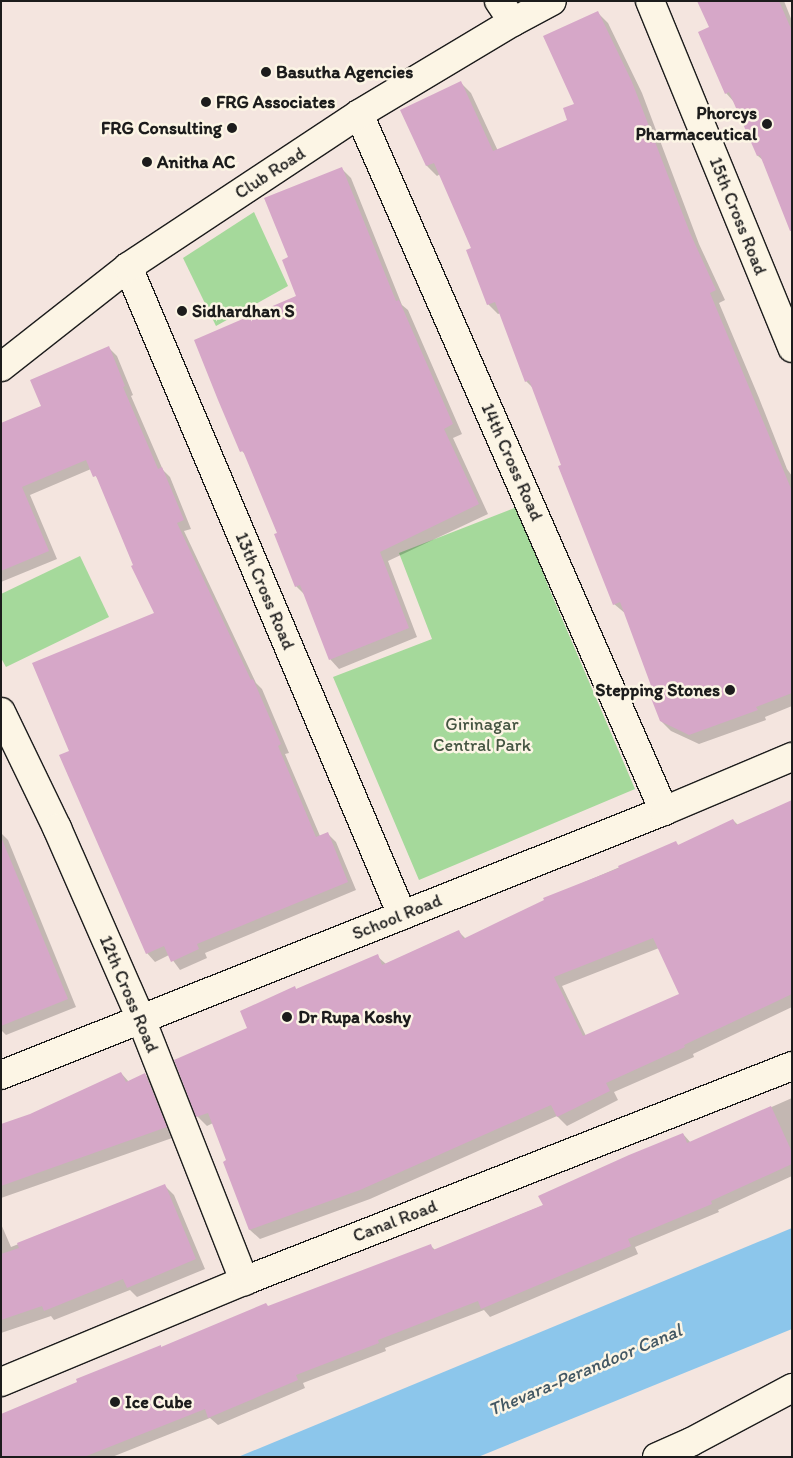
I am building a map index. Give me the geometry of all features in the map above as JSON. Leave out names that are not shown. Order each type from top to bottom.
[{"type":"street","name":"Club Road","points":[[1,366],[128,267],[359,114],[506,11],[552,1]]},
{"type":"street","name":"15th Cross Road","points":[[650,1],[792,348]]},
{"type":"street","name":"14th Cross Road","points":[[359,114],[664,811]]},
{"type":"street","name":"13th Cross Road","points":[[128,267],[402,915]]},
{"type":"street","name":"12th Cross Road","points":[[1,712],[57,828],[141,1020],[244,1281]]},
{"type":"street","name":"School Road","points":[[1,1076],[664,811],[792,757]]},
{"type":"street","name":"Canal Road","points":[[1,1382],[244,1281],[792,1066]]},
{"type":"street","points":[[658,1457],[694,1449],[791,1392]]},
{"type":"green space","points":[[254,212],[288,286],[216,326],[183,258]]},
{"type":"green space","name":"Girinagar Central Park","points":[[517,507],[551,593],[635,789],[419,880],[333,677],[432,639],[399,553]]},
{"type":"green space","points":[[80,556],[109,617],[6,667],[1,658],[1,594]]},
{"type":"water","name":"Thevara-Perandoor Canal","points":[[792,1228],[792,1329],[478,1457],[238,1457]]},
{"type":"building","points":[[697,1],[779,1],[792,31],[792,231],[790,231],[760,155],[757,156],[729,92],[725,94],[698,32],[709,27]]},
{"type":"building","points":[[598,11],[632,82],[690,233],[716,290],[710,293],[792,491],[792,693],[756,707],[758,710],[689,735],[660,721],[649,693],[653,691],[620,602],[613,605],[558,466],[561,465],[529,380],[525,382],[495,302],[487,305],[466,250],[471,248],[434,163],[426,166],[400,110],[461,81],[493,151],[567,120],[563,108],[574,104],[543,36]]},
{"type":"building","points":[[342,167],[396,301],[399,300],[453,424],[444,429],[479,504],[380,552],[409,628],[329,660],[300,585],[295,587],[274,534],[277,533],[243,451],[240,452],[194,340],[296,296],[282,260],[288,257],[264,198]]},
{"type":"building","points":[[109,346],[125,386],[123,387],[158,469],[162,467],[184,520],[177,523],[251,680],[253,679],[281,744],[278,746],[316,837],[328,832],[348,882],[197,944],[199,949],[171,962],[164,946],[146,954],[59,755],[69,751],[32,663],[154,613],[131,566],[133,565],[96,476],[93,477],[86,460],[22,487],[49,551],[1,571],[1,423],[41,406],[30,380]]},
{"type":"building","points":[[792,800],[792,994],[684,1045],[685,1047],[606,1083],[610,1091],[557,1117],[551,1105],[360,1190],[249,1230],[223,1162],[226,1160],[208,1113],[196,1117],[174,1060],[247,1028],[240,1011],[295,986],[296,989],[378,954],[382,965],[459,930],[463,939],[544,900],[543,898],[619,868],[618,866],[676,841],[678,845],[733,819],[736,825]],"holes":[[[653,938],[679,994],[583,1036],[554,977]]]},
{"type":"building","points":[[1,837],[68,999],[1,1026]]},
{"type":"building","points":[[121,1072],[126,1082],[145,1073],[167,1127],[1,1186],[1,1124],[30,1114]]},
{"type":"building","points":[[771,1106],[792,1152],[792,1164],[711,1201],[712,1204],[628,1239],[631,1246],[481,1309],[478,1301],[378,1340],[379,1343],[296,1375],[298,1380],[208,1418],[205,1409],[84,1457],[1,1457],[1,1414],[77,1382],[76,1379],[161,1345],[161,1347],[266,1303],[268,1306],[431,1244],[433,1250],[543,1205],[538,1196],[629,1155],[683,1133],[687,1143]]},
{"type":"building","points":[[165,1184],[196,1259],[127,1288],[123,1279],[44,1311],[42,1306],[1,1320],[1,1254],[19,1248],[17,1243]]},
{"type":"place","name":"Basutha Agencies","points":[[266,72]]},
{"type":"place","name":"FRG Associates","points":[[206,102]]},
{"type":"place","name":"Phorcys Pharmaceutical","points":[[767,124]]},
{"type":"place","name":"FRG Consulting","points":[[232,128]]},
{"type":"place","name":"Anitha AC","points":[[147,162]]},
{"type":"place","name":"Sidhardhan S","points":[[182,311]]},
{"type":"place","name":"Stepping Stones","points":[[730,690]]},
{"type":"place","name":"Dr Rupa Koshy","points":[[287,1017]]},
{"type":"place","name":"Ice Cube","points":[[115,1402]]}]
